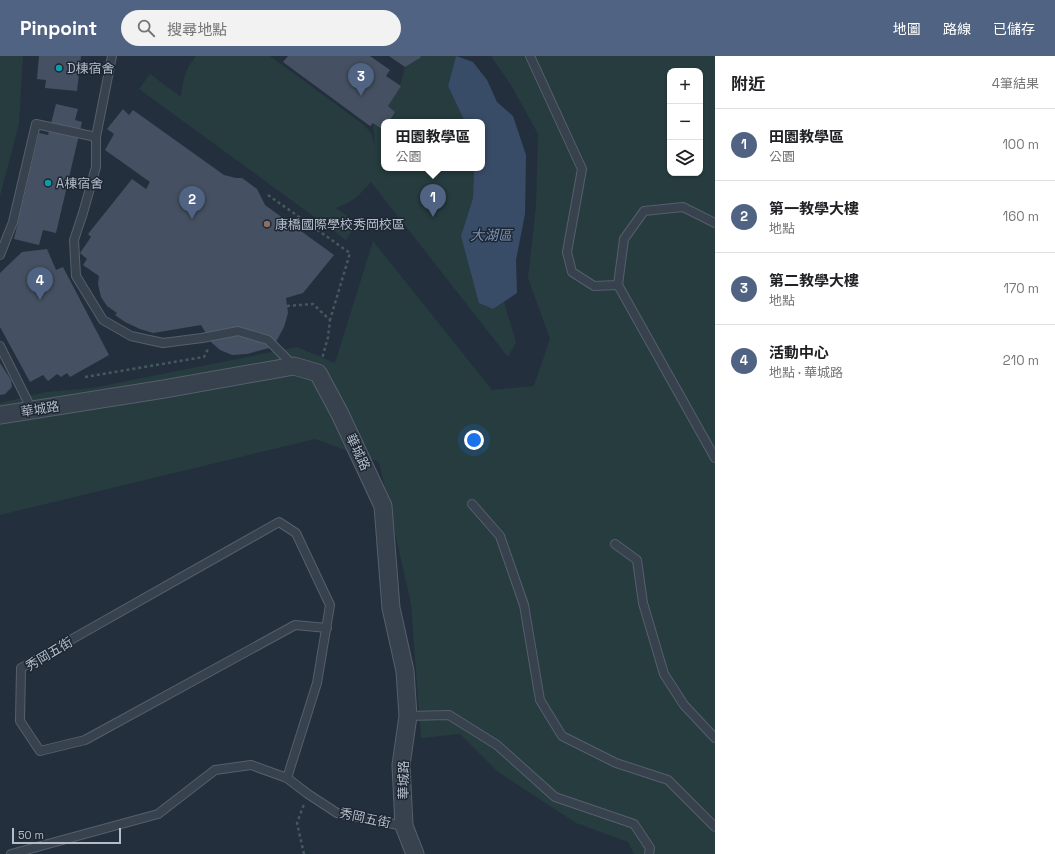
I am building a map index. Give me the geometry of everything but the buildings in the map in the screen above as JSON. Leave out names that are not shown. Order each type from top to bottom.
[{"type":"street","name":"華城路","points":[[0,416],[294,366],[318,373],[340,414],[384,506],[391,608],[405,671],[408,716],[401,765],[404,826],[415,854]]},
{"type":"lane","points":[[112,56],[96,137],[96,167],[74,240],[76,276],[103,320],[131,336],[163,343],[238,331],[268,340],[294,366]]},
{"type":"lane","points":[[530,56],[582,169],[567,252],[572,272],[594,286],[618,285]]},
{"type":"lane","points":[[0,255],[13,222],[36,124],[96,137]]},
{"type":"lane","points":[[715,223],[683,207],[644,211],[624,239],[618,285],[715,458]]},
{"type":"lane","points":[[0,346],[32,410]]},
{"type":"lane","points":[[472,504],[500,536],[524,605],[540,700],[562,736],[616,762],[668,780],[715,827]]},
{"type":"lane","name":"秀岡五街","points":[[287,778],[318,683],[327,628],[330,605],[296,532],[279,522],[22,668],[20,721],[40,751],[85,740],[295,625],[327,628]]},
{"type":"lane","points":[[615,544],[637,560],[643,603],[664,674],[684,704],[715,738]]},
{"type":"lane","points":[[408,716],[449,715],[497,745],[555,797],[634,824],[650,848],[649,854]]},
{"type":"lane","name":"秀岡五街","points":[[11,854],[158,814],[215,770],[251,765],[287,778],[337,814],[404,826]]},
{"type":"path","points":[[268,195],[350,253],[330,320],[328,337],[318,373]]},
{"type":"path","points":[[287,306],[313,304],[330,320]]},
{"type":"path","points":[[85,377],[204,357],[214,336]]},
{"type":"path","points":[[304,854],[297,823],[308,794]]},
{"type":"green space","points":[[0,56],[23,56],[19,124],[0,196]]},
{"type":"green space","points":[[196,56],[270,56],[364,125],[371,133],[375,146],[373,123],[381,129],[381,171],[474,171],[473,198],[461,236],[493,309],[504,302],[516,342],[508,357],[371,182],[356,198],[336,208],[357,223],[346,240],[139,89],[150,74],[181,97],[185,75]]},
{"type":"green space","points":[[421,56],[456,56],[448,86],[464,119],[391,119],[395,112],[388,106],[400,86],[405,67]]},
{"type":"green space","points":[[491,56],[715,56],[715,854],[634,854],[628,842],[576,823],[498,772],[460,734],[421,738],[411,604],[379,462],[315,439],[0,515],[0,403],[46,392],[92,388],[297,347],[335,363],[373,241],[492,390],[534,386],[550,339],[528,278],[536,206],[538,134],[511,85]]},
{"type":"water","name":"大湖區","points":[[456,56],[473,62],[487,80],[497,102],[513,116],[526,155],[525,214],[516,260],[517,293],[493,309],[479,303],[461,236],[473,198],[474,171],[485,171],[485,119],[464,119],[448,86]]},
{"type":"place","name":"D棟宿舍","points":[[59,68]]},
{"type":"place","name":"第二教學大樓","points":[[361,96]]},
{"type":"place","name":"A棟宿舍","points":[[48,183]]},
{"type":"place","name":"田園教學區","points":[[433,217]]},
{"type":"place","name":"第一教學大樓","points":[[192,219]]},
{"type":"place","name":"康橋國際學校秀岡校區","points":[[267,224]]},
{"type":"place","name":"活動中心","points":[[40,300]]}]
